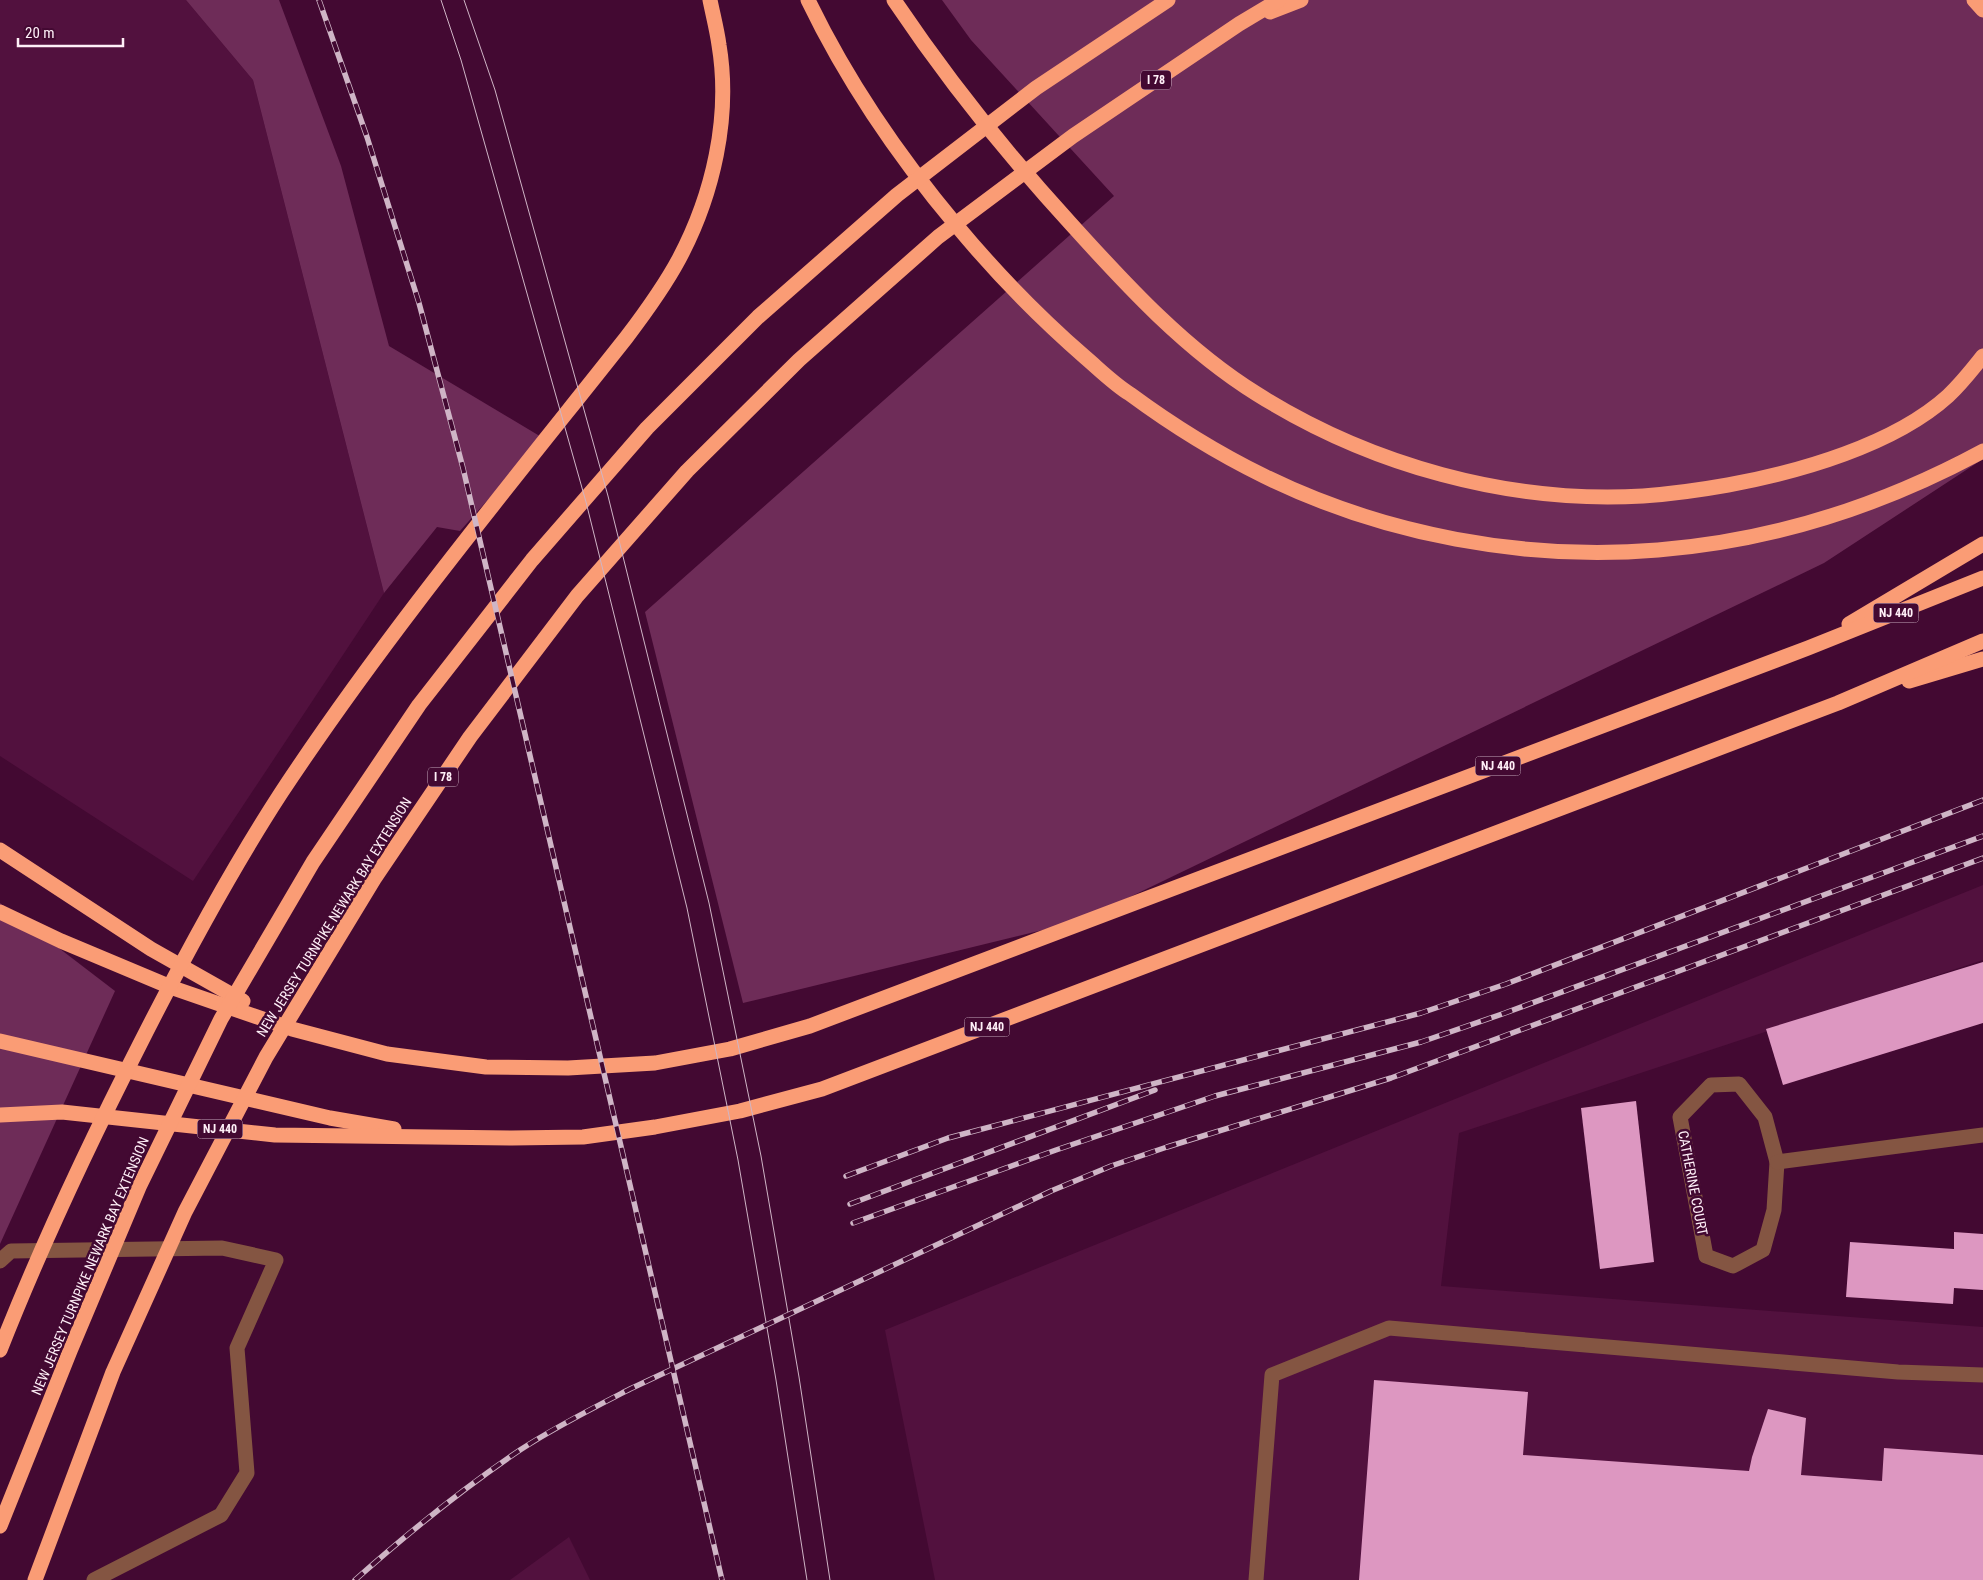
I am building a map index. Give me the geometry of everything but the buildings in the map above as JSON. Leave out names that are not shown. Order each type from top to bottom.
[{"type":"highway","points":[[0,1350],[107,1109],[163,999],[219,897],[280,795],[345,699],[416,603],[626,338],[655,299],[679,259],[698,219],[712,176],[718,143],[722,90],[720,46],[710,0]]},
{"type":"highway","points":[[808,0],[822,29],[873,114],[927,190],[986,262],[1052,328],[1126,392],[1193,437],[1264,476],[1333,505],[1412,530],[1495,546],[1580,552],[1658,550],[1738,539],[1830,515],[1875,501],[1940,474],[1983,451]]},
{"type":"highway","points":[[894,0],[964,96],[1035,185],[1113,270],[1172,328],[1255,394],[1342,440],[1384,457],[1433,472],[1535,493],[1585,496],[1643,496],[1701,490],[1756,480],[1803,467],[1847,453],[1888,435],[1919,417],[1947,397],[1983,356]]},
{"type":"highway","name":"NEW JERSEY TURNPIKE NEWARK BAY EXTENSION","points":[[0,1526],[139,1187],[221,1019],[313,862],[419,705],[532,560],[654,421],[758,317],[897,195],[1036,88],[1168,0]]},
{"type":"highway","name":"NEW JERSEY TURNPIKE NEWARK BAY EXTENSION","points":[[35,1580],[113,1372],[185,1212],[266,1057],[374,879],[470,737],[577,596],[687,471],[785,374],[938,237],[1073,136],[1239,24],[1279,0]]},
{"type":"highway","points":[[1239,24],[1301,0]]},
{"type":"highway","points":[[1974,0],[1983,10]]},
{"type":"highway","points":[[1808,648],[1983,544]]},
{"type":"highway","name":"NJ 440","points":[[0,850],[151,949],[292,1029],[397,1055],[486,1067],[568,1068],[664,1061],[730,1049],[810,1026],[1808,648],[1983,578]]},
{"type":"highway","name":"NJ 440","points":[[0,1115],[62,1112],[275,1135],[512,1138],[583,1137],[684,1122],[740,1111],[822,1089],[1838,703],[1983,641]]},
{"type":"highway","points":[[1838,703],[1983,659]]},
{"type":"highway","points":[[0,912],[61,941],[173,988],[292,1029]]},
{"type":"highway","points":[[0,1041],[330,1118],[441,1137]]},
{"type":"street","name":"CATHERINE COURT","points":[[1739,1084],[1766,1117],[1777,1162],[1774,1210],[1764,1250],[1734,1266],[1706,1256],[1680,1117],[1711,1085],[1739,1084]]},
{"type":"street","points":[[1777,1162],[1983,1135]]},
{"type":"street","points":[[0,1261],[11,1251],[222,1248],[276,1260],[237,1348],[247,1473],[221,1515],[110,1576],[94,1580]]},
{"type":"street","points":[[1256,1580],[1272,1375],[1388,1328],[1898,1372],[1983,1376]]},
{"type":"shaded area","points":[[0,0],[186,0],[253,80],[384,593],[193,881],[0,756]]},
{"type":"shaded area","points":[[186,0],[279,0],[341,166],[389,346],[543,438],[460,531],[437,527],[384,593],[253,80]]},
{"type":"shaded area","points":[[942,0],[1983,0],[1983,459],[1824,563],[1080,921],[743,1003],[645,612],[1114,196],[971,40]]},
{"type":"shaded area","points":[[1983,885],[1983,960],[1459,1133],[1441,1286],[1983,1327],[1983,1580],[935,1580],[885,1330]]},
{"type":"shaded area","points":[[0,903],[115,991],[0,1244]]},
{"type":"shaded area","points":[[569,1537],[590,1580],[510,1580]]},
{"type":"tram line","points":[[441,0],[461,60],[586,502],[687,908],[738,1160],[776,1380],[807,1580]]},
{"type":"tram line","points":[[464,0],[495,90],[608,496],[709,903],[761,1156],[799,1377],[830,1580]]},
{"type":"railway","points":[[319,0],[367,137],[419,303],[463,468],[722,1580]]},
{"type":"railway","points":[[846,1176],[948,1138],[1421,1013],[1506,984],[1983,800]]},
{"type":"railway","points":[[853,1223],[1056,1150],[1215,1096],[1421,1042],[1505,1013],[1983,836]]},
{"type":"railway","points":[[355,1580],[415,1528],[456,1496],[520,1450],[560,1426],[630,1389],[1051,1191],[1111,1166],[1167,1147],[1391,1078],[1983,858]]},
{"type":"railway","points":[[850,1204],[1155,1090]]}]
